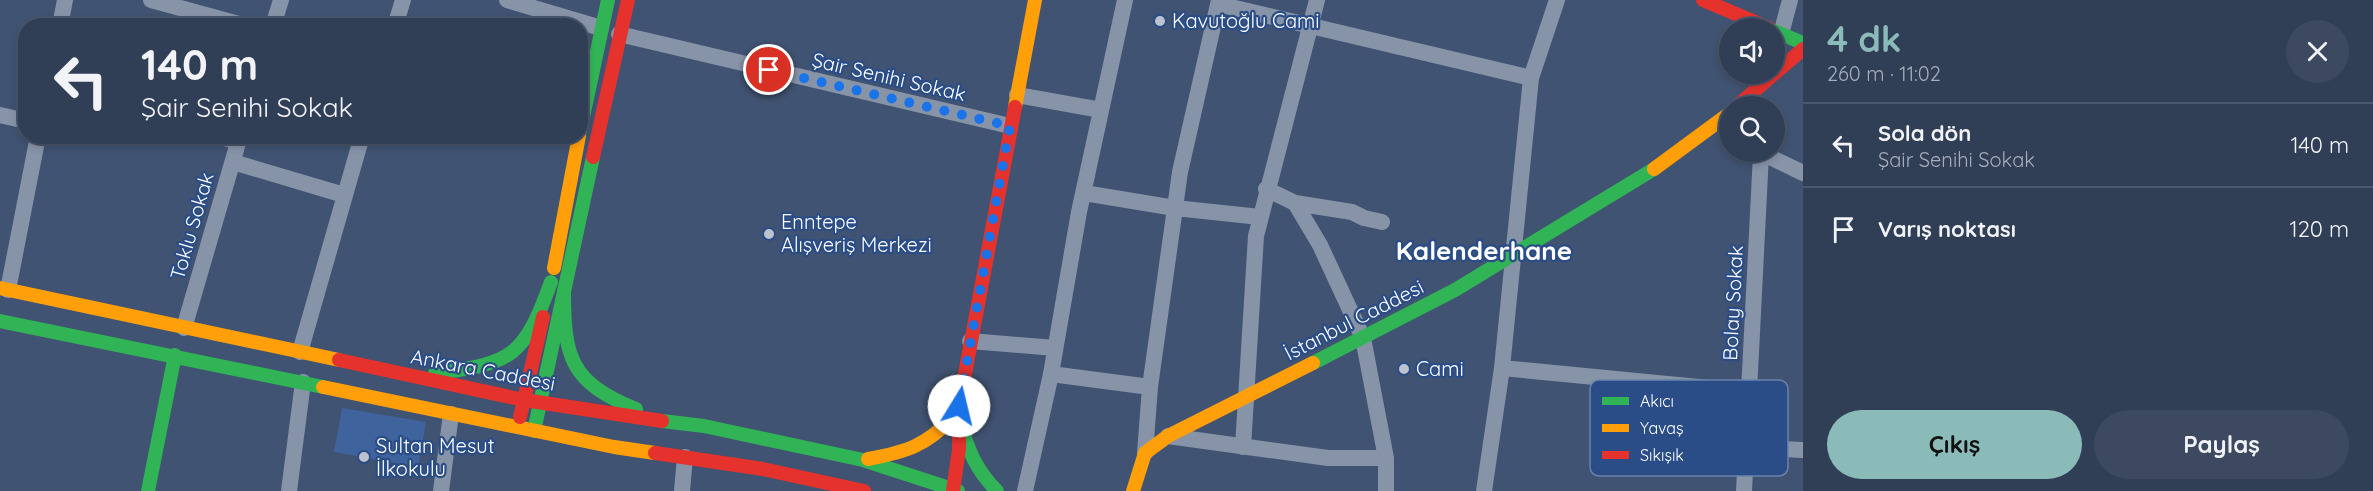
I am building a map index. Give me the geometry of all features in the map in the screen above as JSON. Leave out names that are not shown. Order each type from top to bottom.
[{"type":"main road","points":[[588,92],[608,0]]},
{"type":"main road","points":[[534,431],[628,0]]},
{"type":"main road","points":[[938,488],[958,416],[970,341],[1035,0]]},
{"type":"main road","points":[[1703,0],[1745,18]]},
{"type":"main road","points":[[1785,35],[1803,43]]},
{"type":"main road","points":[[1749,96],[1803,49]]},
{"type":"main road","name":"İstanbul Caddesi","points":[[1145,453],[1168,436],[1455,290],[1664,163],[1719,121]]},
{"type":"main road","points":[[518,428],[551,282],[577,144]]},
{"type":"main road","points":[[411,376],[478,369],[512,357],[528,339],[537,323],[551,282]]},
{"type":"main road","name":"Ankara Caddesi","points":[[4,289],[524,400],[704,426],[863,460],[938,488],[955,490]]},
{"type":"main road","points":[[564,290],[565,339],[575,367],[583,378],[611,399],[634,409],[665,419],[704,426]]},
{"type":"main road","points":[[0,321],[175,355],[614,447],[763,469],[864,491]]},
{"type":"main road","points":[[148,491],[175,355]]},
{"type":"main road","points":[[863,460],[902,453],[922,446],[958,416]]},
{"type":"main road","points":[[955,490],[959,462],[958,416]]},
{"type":"main road","points":[[958,416],[974,466],[997,491]]},
{"type":"main road","points":[[1133,491],[1145,453]]},
{"type":"street","points":[[62,18],[65,0]]},
{"type":"street","points":[[151,0],[217,18]]},
{"type":"street","points":[[275,18],[281,0]]},
{"type":"street","points":[[397,18],[403,0]]},
{"type":"street","points":[[507,0],[567,18]]},
{"type":"street","points":[[1025,491],[1051,374],[1083,193],[1125,0]]},
{"type":"street","points":[[1243,447],[1256,236],[1266,189],[1317,0]]},
{"type":"street","points":[[1484,491],[1502,368],[1531,78],[1557,0]]},
{"type":"street","points":[[1781,18],[1790,0]]},
{"type":"street","points":[[1145,453],[1150,387],[1180,172],[1219,2],[1531,78]]},
{"type":"street","points":[[588,24],[601,28]]},
{"type":"street","name":"Şair Senihi Sokak","points":[[619,34],[1010,126]]},
{"type":"street","points":[[1017,94],[1101,110]]},
{"type":"street","points":[[0,116],[18,119]]},
{"type":"street","points":[[4,289],[36,144]]},
{"type":"street","name":"Toklu Sokak","points":[[184,328],[238,144]]},
{"type":"street","points":[[300,352],[360,144]]},
{"type":"street","points":[[233,162],[344,195]]},
{"type":"street","name":"Bolay Sokak","points":[[1751,380],[1760,162]]},
{"type":"street","points":[[1779,162],[1803,173]]},
{"type":"street","points":[[1266,189],[1295,203],[1352,212],[1364,218],[1382,222]]},
{"type":"street","points":[[1083,193],[1175,208],[1260,217]]},
{"type":"street","points":[[1295,203],[1320,245],[1363,338],[1386,458],[1386,491]]},
{"type":"street","points":[[970,341],[1055,348]]},
{"type":"street","points":[[1502,368],[1626,380]]},
{"type":"street","points":[[1051,374],[1150,387]]},
{"type":"street","points":[[289,491],[303,382]]},
{"type":"street","points":[[441,491],[451,414]]},
{"type":"street","points":[[1168,436],[1328,458],[1386,458]]},
{"type":"street","points":[[1788,449],[1803,450]]},
{"type":"street","points":[[682,491],[686,457]]},
{"type":"street","name":"Bolay Sokak","points":[[1744,491],[1745,476]]},
{"type":"shaded area","points":[[342,408],[426,422],[418,467],[334,452]]},
{"type":"traffic: fast","points":[[588,94],[608,0]]},
{"type":"traffic: fast","points":[[1785,36],[1803,43]]},
{"type":"traffic: fast","points":[[534,431],[593,157]]},
{"type":"traffic: fast","points":[[1313,363],[1455,290],[1654,169]]},
{"type":"traffic: fast","points":[[435,373],[482,365],[499,360],[512,352],[523,341],[532,326],[551,282]]},
{"type":"traffic: fast","points":[[564,290],[566,333],[575,365],[597,389],[636,409]]},
{"type":"traffic: fast","points":[[0,321],[323,387]]},
{"type":"traffic: fast","points":[[148,491],[175,355]]},
{"type":"traffic: fast","points":[[662,421],[704,426],[863,460],[958,491]]},
{"type":"traffic: fast","points":[[961,424],[974,460],[997,491]]},
{"type":"traffic: slow","points":[[1015,107],[1035,0]]},
{"type":"traffic: slow","points":[[1654,169],[1719,121]]},
{"type":"traffic: slow","points":[[554,268],[577,144]]},
{"type":"traffic: slow","points":[[0,288],[339,360]]},
{"type":"traffic: slow","points":[[1133,491],[1145,453],[1168,436],[1313,363]]},
{"type":"traffic: slow","points":[[323,387],[614,447],[655,453]]},
{"type":"traffic: slow","points":[[868,459],[894,454],[915,446],[934,435],[953,417]]},
{"type":"traffic: jam","points":[[593,157],[628,0]]},
{"type":"traffic: jam","points":[[1703,0],[1745,18]]},
{"type":"traffic: jam","points":[[1749,96],[1803,49]]},
{"type":"traffic: jam","points":[[953,491],[959,449],[959,406],[1015,107]]},
{"type":"traffic: jam","points":[[520,417],[543,317]]},
{"type":"traffic: jam","points":[[339,360],[524,400],[662,421]]},
{"type":"traffic: jam","points":[[655,453],[763,469],[864,491]]},
{"type":"place","name":"Kavutoğlu Cami","points":[[1160,21]]},
{"type":"place","name":"Enntepe Alışveriş Merkezi","points":[[769,234]]},
{"type":"place","name":"Cami","points":[[1404,369]]},
{"type":"place","name":"Sultan Mesut İlkokulu","points":[[364,457]]},
{"type":"district","name":"Kalenderhane","points":[[1484,251]]},
{"type":"route","points":[[769,70],[1010,126],[959,406]]}]
